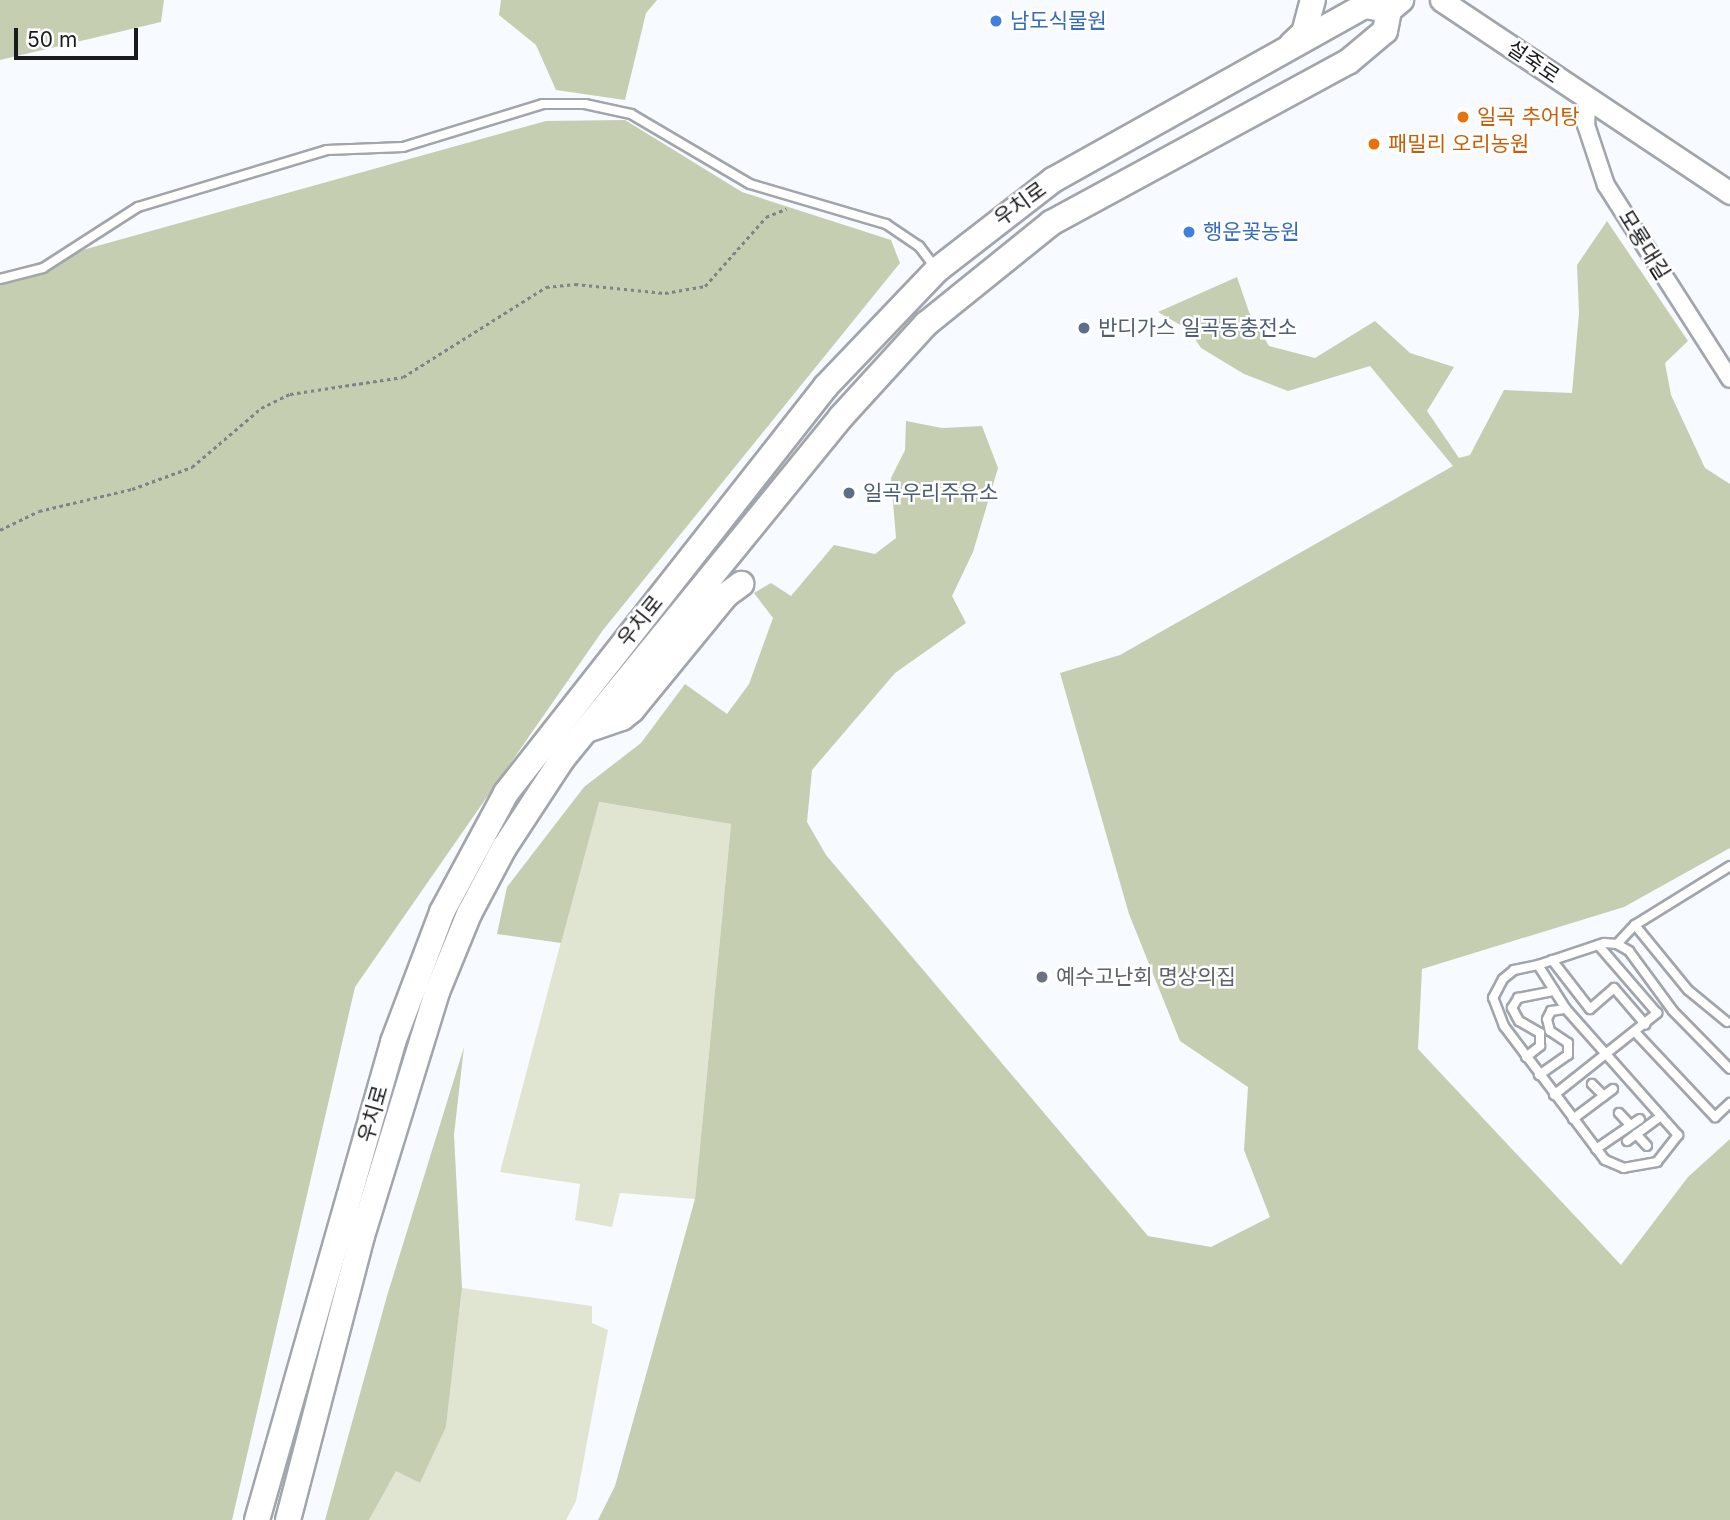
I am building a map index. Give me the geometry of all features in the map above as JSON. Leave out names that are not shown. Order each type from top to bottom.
[{"type":"main road","points":[[1287,54],[1294,39],[1304,33],[1313,0]]},
{"type":"main road","name":"설죽로","points":[[1441,0],[1730,193]]},
{"type":"main road","name":"우치로","points":[[257,1520],[393,1042],[463,867],[506,793],[826,386],[937,270],[1053,180],[1287,54],[1364,6],[1395,5],[1385,31],[1348,62],[1051,223],[926,324],[841,417],[586,730],[504,848],[469,915],[437,992],[362,1236],[288,1520]]},
{"type":"main road","points":[[586,730],[622,718],[632,710],[726,595],[741,584]]},
{"type":"street","name":"모룡대길","points":[[1587,100],[1586,125],[1606,185],[1730,379]]},
{"type":"lane","points":[[0,279],[43,268],[138,206],[327,150],[403,147],[544,104],[585,104],[631,114],[750,184],[886,224],[919,246],[937,270]]},
{"type":"lane","points":[[1617,944],[1636,925],[1730,866]]},
{"type":"lane","points":[[1636,925],[1688,990],[1727,1021]]},
{"type":"lane","points":[[1538,965],[1566,1009],[1678,1135],[1657,1162],[1623,1168],[1605,1160],[1553,1095],[1504,1026],[1493,998],[1503,979],[1514,970],[1598,945],[1617,944],[1629,951],[1674,1011],[1730,1069]]},
{"type":"lane","points":[[1553,1095],[1606,1056],[1657,1013],[1598,945]]},
{"type":"lane","points":[[1552,960],[1590,1009],[1614,988],[1645,1024]]},
{"type":"lane","points":[[1526,1057],[1540,1046],[1540,1032],[1519,1021],[1512,1008],[1518,998],[1554,991]]},
{"type":"lane","points":[[1539,1075],[1567,1055],[1569,1044],[1549,1031],[1547,1019],[1551,1011],[1566,1009]]},
{"type":"lane","points":[[1635,1032],[1715,1117],[1730,1103]]},
{"type":"lane","points":[[1592,1084],[1604,1096]]},
{"type":"lane","points":[[1573,1119],[1613,1089]]},
{"type":"lane","points":[[1619,1113],[1630,1125]]},
{"type":"lane","points":[[1627,1141],[1661,1116]]},
{"type":"lane","points":[[1596,1149],[1640,1119]]},
{"type":"lane","points":[[1636,1135],[1647,1146]]},
{"type":"path","points":[[0,530],[39,511],[131,489],[192,467],[261,408],[290,394],[403,377],[546,287],[575,284],[665,293],[705,286],[766,217],[806,200]]},
{"type":"green space","points":[[0,0],[164,0],[161,22],[0,60]]},
{"type":"green space","points":[[501,0],[657,0],[646,13],[625,100],[556,90],[536,45],[499,15]]},
{"type":"green space","points":[[625,120],[742,192],[891,240],[900,263],[603,630],[355,987],[232,1520],[0,1520],[0,273],[546,121]]},
{"type":"green space","points":[[1607,221],[1688,341],[1665,363],[1671,395],[1705,468],[1730,484],[1730,848],[1624,907],[1422,969],[1418,1049],[1621,1265],[1688,1177],[1730,1139],[1730,1520],[598,1520],[615,1486],[695,1199],[731,824],[599,802],[561,943],[497,934],[507,887],[584,787],[641,743],[685,684],[727,714],[749,684],[773,618],[754,593],[771,583],[791,596],[834,545],[875,554],[896,538],[891,478],[905,450],[906,421],[942,428],[982,426],[998,468],[973,552],[952,596],[966,623],[895,673],[812,770],[807,822],[826,855],[1148,1236],[1211,1247],[1270,1217],[1244,1150],[1248,1087],[1180,1041],[1129,914],[1060,673],[1120,655],[1453,466],[1370,366],[1288,391],[1244,374],[1201,348],[1189,330],[1158,312],[1237,277],[1249,312],[1269,346],[1315,358],[1375,321],[1410,353],[1454,367],[1427,411],[1459,458],[1470,455],[1504,390],[1572,393],[1579,313],[1577,265]]},
{"type":"green space","points":[[598,802],[731,824],[695,1199],[620,1193],[612,1227],[575,1220],[580,1184],[500,1172]]},
{"type":"green space","points":[[464,1047],[454,1135],[462,1288],[446,1427],[420,1483],[396,1471],[369,1520],[325,1520],[387,1296]]},
{"type":"green space","points":[[462,1288],[592,1306],[592,1323],[608,1330],[576,1501],[566,1520],[369,1520],[395,1470],[420,1483],[446,1427]]},
{"type":"place","name":"남도식물원","points":[[996,21]]},
{"type":"place","name":"일곡 추어탕","points":[[1463,117]]},
{"type":"place","name":"패밀리 오리농원","points":[[1374,144]]},
{"type":"place","name":"행운꽃농원","points":[[1189,232]]},
{"type":"place","name":"반디가스 일곡동충전소","points":[[1084,328]]},
{"type":"place","name":"일곡우리주유소","points":[[849,493]]},
{"type":"place","name":"예수고난회 명상의집","points":[[1042,977]]}]
